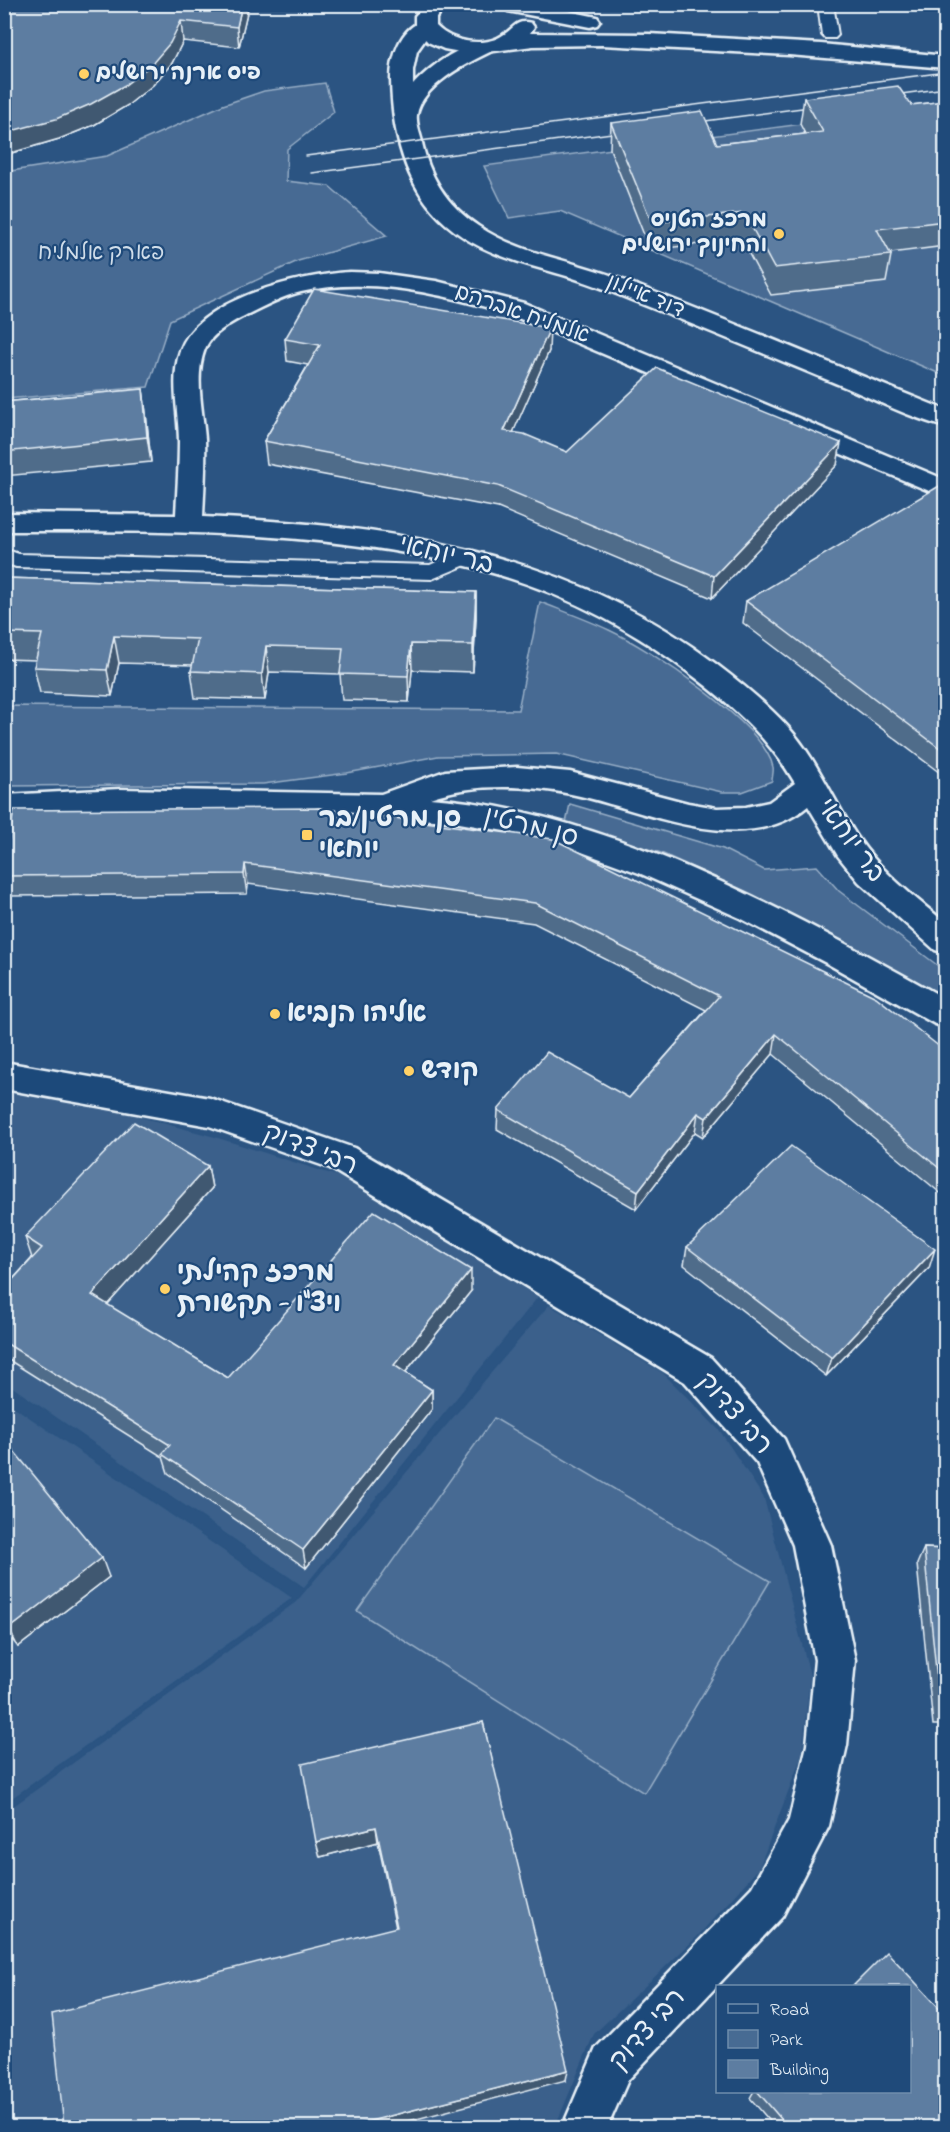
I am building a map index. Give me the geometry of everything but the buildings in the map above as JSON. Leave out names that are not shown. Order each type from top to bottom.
[{"type":"street","points":[[513,6],[596,22],[945,44]]},
{"type":"street","points":[[509,41],[518,35],[525,21],[522,13],[513,6]]},
{"type":"street","points":[[429,12],[429,34],[445,43],[467,48],[483,48]]},
{"type":"street","name":"דוד איילון","points":[[429,12],[408,43],[401,70],[408,143],[428,187],[453,218],[495,245],[523,257],[597,278],[945,419]]},
{"type":"street","points":[[406,115],[416,94],[432,76],[460,58],[483,48],[509,41],[564,37],[603,38],[788,48],[945,62]]},
{"type":"street","name":"אלמליח אברהם","points":[[189,524],[192,441],[188,368],[193,348],[204,332],[248,305],[300,285],[364,280],[447,288],[515,308],[945,490]]},
{"type":"street","name":"בר יוחאי","points":[[4,522],[135,521],[245,527],[381,542],[466,557],[543,581],[598,604],[652,635],[718,680],[780,737],[830,820],[861,865],[891,895],[945,941]]},
{"type":"street","name":"בר יוחאי","points":[[377,805],[444,783],[490,778],[543,779],[593,787],[663,808],[709,818],[745,820],[776,812],[796,800],[811,785]]},
{"type":"street","name":"סן מרטין","points":[[4,806],[120,800],[377,805],[448,810],[510,821],[586,841],[650,865],[751,910],[820,945],[945,1015]]},
{"type":"street","name":"רבי צדוק","points":[[4,1075],[210,1112],[342,1158],[698,1370],[771,1451],[812,1545],[835,1660],[827,1745],[808,1826],[767,1902],[612,2064],[584,2127]]},
{"type":"lane","points":[[825,4],[830,35]]},
{"type":"lane","points":[[4,555],[16,560],[432,572],[466,557]]},
{"type":"shaded area","points":[[4,1092],[62,1096],[215,1137],[347,1179],[538,1297],[304,1587],[5,1382]]},
{"type":"shaded area","points":[[549,1305],[663,1373],[720,1431],[764,1498],[810,1675],[802,1755],[759,1868],[697,1937],[594,2034],[555,2127],[5,2127],[4,1813],[296,1602]]},
{"type":"shaded area","points":[[4,1400],[292,1598],[5,1803],[4,1803]]},
{"type":"green space","points":[[845,5],[945,5],[945,13],[847,7]]},
{"type":"green space","name":"פארק אלמליח","points":[[325,83],[334,112],[287,149],[286,181],[329,186],[387,236],[298,261],[170,320],[148,387],[5,399],[5,172],[107,156],[223,105],[264,91]]},
{"type":"green space","name":"מרכז הטניס והחינוך ירושלים","points":[[945,105],[945,376],[560,211],[509,218],[484,166]]},
{"type":"green space","points":[[540,602],[592,622],[627,639],[702,689],[749,730],[765,750],[773,767],[772,781],[742,792],[722,792],[556,754],[438,756],[347,773],[263,784],[5,786],[5,706],[518,710]]},
{"type":"green space","points":[[570,804],[723,849],[764,870],[817,866],[839,891],[945,971],[945,999],[754,895],[661,853],[566,823]]},
{"type":"green space","points":[[494,1418],[770,1581],[644,1793],[357,1611]]},
{"type":"tram line","points":[[306,156],[946,72]]},
{"type":"tram line","points":[[886,96],[946,88]]},
{"type":"tram line","points":[[690,123],[817,106]]},
{"type":"tram line","points":[[312,173],[627,131]]},
{"type":"place","name":"פיס ארנה ירושלים","points":[[84,74]]},
{"type":"place","name":"מרכז הטניס והחינוך ירושלים","points":[[779,234]]},
{"type":"place","name":"סן מרטין/בר יוחאי","points":[[307,835]]},
{"type":"place","name":"אליהו הנביא","points":[[275,1014]]},
{"type":"place","name":"קודש","points":[[409,1071]]},
{"type":"place","name":"מרכז קהילתי ויצ\"ו - תקשורת","points":[[165,1289]]}]
